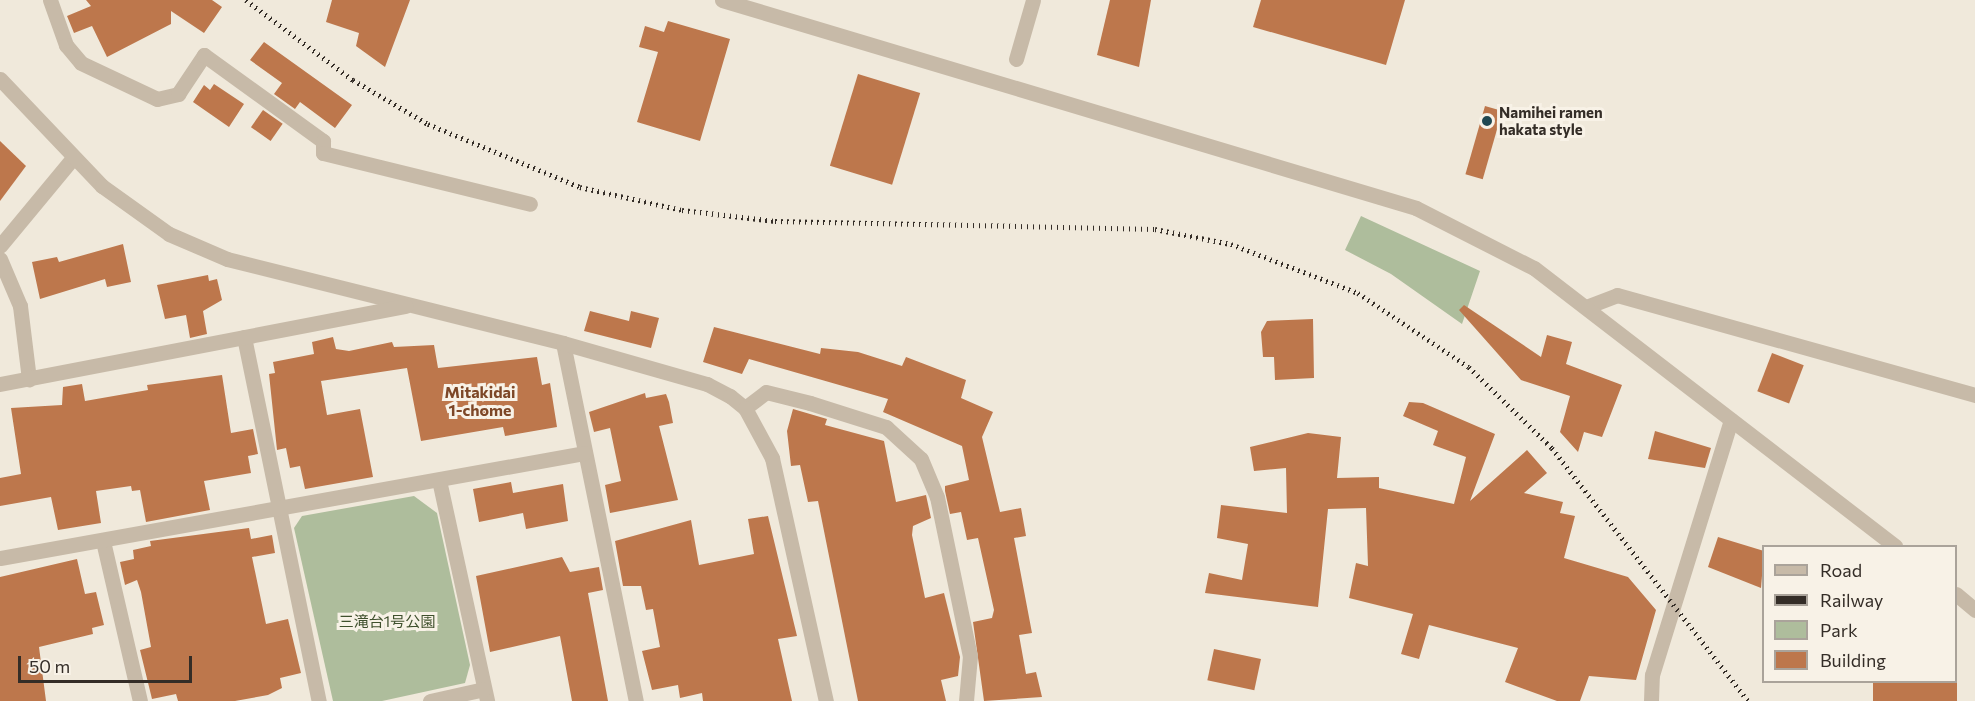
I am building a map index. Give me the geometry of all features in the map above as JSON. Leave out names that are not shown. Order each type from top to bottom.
[{"type":"street","points":[[50,0],[74,57],[91,70],[157,99],[177,94],[204,55],[323,141],[323,153],[530,204]]},
{"type":"street","points":[[722,0],[1366,189],[1496,247],[1586,307],[1894,545]]},
{"type":"street","points":[[1016,59],[1034,0]]},
{"type":"street","points":[[0,80],[72,159],[121,203],[169,234],[227,259],[563,343],[707,384],[745,408],[772,458],[826,701]]},
{"type":"street","points":[[0,246],[72,159]]},
{"type":"street","points":[[0,259],[20,306],[29,379]]},
{"type":"street","points":[[1586,307],[1617,295],[1975,395]]},
{"type":"street","points":[[0,384],[412,304]]},
{"type":"street","points":[[244,337],[318,701]]},
{"type":"street","points":[[563,343],[636,701]]},
{"type":"street","points":[[745,408],[766,392],[810,403],[886,427],[921,459],[937,498],[970,656],[966,701]]},
{"type":"street","points":[[1651,701],[1652,675],[1731,420]]},
{"type":"street","points":[[0,558],[584,453]]},
{"type":"street","points":[[430,701],[486,695],[439,480]]},
{"type":"street","points":[[103,541],[140,701]]},
{"type":"street","points":[[1957,595],[1975,609]]},
{"type":"green space","points":[[1361,216],[1480,271],[1462,324],[1391,274],[1345,250]]},
{"type":"green space","name":"三滝台1号公園","points":[[414,496],[437,513],[470,665],[465,683],[382,701],[333,701],[294,528],[302,516]]},
{"type":"building","points":[[86,0],[212,0],[222,7],[204,33],[171,11],[171,24],[107,57],[92,26],[74,33],[67,16],[91,6]]},
{"type":"building","points":[[332,0],[410,0],[385,67],[356,46],[359,33],[326,22]]},
{"type":"building","points":[[1110,0],[1151,0],[1139,67],[1097,55]]},
{"type":"building","points":[[1261,0],[1405,0],[1386,65],[1253,27]]},
{"type":"building","points":[[668,21],[730,39],[700,141],[637,122],[658,52],[639,47],[645,26],[664,32]]},
{"type":"building","points":[[264,42],[352,105],[335,128],[300,102],[295,109],[274,94],[282,83],[250,60]]},
{"type":"building","points":[[858,74],[920,93],[892,185],[830,166]]},
{"type":"building","points":[[214,84],[244,104],[229,127],[193,102],[204,85],[210,90]]},
{"type":"building","points":[[1485,106],[1502,111],[1483,179],[1465,174]]},
{"type":"building","points":[[263,110],[283,124],[271,141],[251,127]]},
{"type":"building","points":[[0,141],[26,166],[0,201]]},
{"type":"building","points":[[123,244],[131,282],[107,287],[105,279],[40,299],[32,262],[57,257],[59,262]]},
{"type":"building","points":[[208,275],[209,281],[217,279],[222,300],[203,311],[207,334],[190,338],[186,315],[165,319],[157,285]]},
{"type":"building","points":[[1464,305],[1541,357],[1547,335],[1572,342],[1566,364],[1622,385],[1602,437],[1584,432],[1578,452],[1560,432],[1570,396],[1521,380],[1459,310]]},
{"type":"building","points":[[590,311],[629,321],[631,311],[659,318],[651,348],[584,331]]},
{"type":"building","points":[[1313,319],[1314,378],[1275,380],[1274,357],[1263,357],[1261,332],[1267,321]]},
{"type":"building","points":[[714,327],[820,354],[821,348],[858,352],[902,366],[906,357],[966,380],[961,398],[993,412],[982,437],[1000,512],[1021,508],[1026,536],[1014,538],[1032,633],[1019,635],[1026,674],[1036,672],[1042,697],[984,701],[973,622],[992,618],[994,610],[978,538],[967,540],[961,512],[950,514],[945,491],[945,486],[969,480],[962,446],[883,412],[888,399],[749,359],[742,374],[703,362]]},
{"type":"building","points":[[333,337],[336,349],[349,351],[392,342],[394,347],[434,345],[438,368],[537,357],[542,385],[550,383],[557,427],[505,436],[503,427],[421,441],[407,368],[321,381],[327,415],[360,409],[373,477],[305,489],[300,466],[290,468],[286,448],[277,450],[269,374],[275,373],[273,362],[314,354],[312,342]]},
{"type":"building","points":[[1772,353],[1804,365],[1789,403],[1757,391]]},
{"type":"building","points":[[222,375],[231,433],[253,429],[258,454],[248,456],[251,473],[204,481],[210,510],[146,522],[140,490],[132,491],[131,486],[96,491],[101,523],[58,530],[51,497],[0,506],[0,478],[21,474],[11,408],[62,405],[63,387],[82,384],[85,401],[148,390],[147,385]]},
{"type":"building","points":[[645,393],[646,398],[666,394],[669,402],[673,423],[659,426],[678,500],[610,513],[605,485],[621,481],[610,428],[594,432],[589,412]]},
{"type":"building","points":[[1409,402],[1423,403],[1495,434],[1470,501],[1527,450],[1547,473],[1524,493],[1563,502],[1560,513],[1575,516],[1564,558],[1628,577],[1656,610],[1636,680],[1589,676],[1580,701],[1557,701],[1505,682],[1518,648],[1429,625],[1419,659],[1401,654],[1413,614],[1349,598],[1356,563],[1368,566],[1366,508],[1328,509],[1318,607],[1205,593],[1209,573],[1242,580],[1248,544],[1217,538],[1221,505],[1287,513],[1286,468],[1254,471],[1250,447],[1308,433],[1341,437],[1337,478],[1379,477],[1379,488],[1454,504],[1466,457],[1433,445],[1438,431],[1403,416]]},
{"type":"building","points":[[793,409],[827,419],[825,425],[884,441],[896,502],[926,495],[931,518],[913,526],[912,535],[925,598],[944,593],[960,657],[958,676],[941,680],[946,701],[858,701],[818,501],[808,502],[800,465],[791,466],[787,431]]},
{"type":"building","points":[[1655,431],[1711,448],[1705,468],[1648,459]]},
{"type":"building","points":[[511,482],[513,493],[563,484],[568,521],[526,529],[523,513],[479,522],[473,489]]},
{"type":"building","points":[[768,516],[797,636],[778,639],[792,701],[703,701],[702,693],[680,698],[678,685],[652,690],[642,651],[660,647],[653,609],[646,610],[641,586],[623,586],[615,541],[691,520],[699,565],[754,554],[748,519]]},
{"type":"building","points":[[249,528],[251,539],[272,535],[275,553],[252,557],[266,624],[288,619],[301,673],[280,678],[282,688],[268,695],[235,701],[178,701],[176,694],[152,699],[140,650],[151,647],[141,592],[137,580],[125,585],[120,562],[134,559],[133,550],[151,546],[150,541]]},
{"type":"building","points":[[1718,537],[1762,550],[1761,588],[1708,567]]},
{"type":"building","points":[[562,557],[570,572],[599,567],[603,590],[588,593],[608,701],[572,701],[560,636],[490,652],[476,576]]},
{"type":"building","points":[[77,559],[85,594],[96,592],[104,625],[92,628],[93,634],[39,647],[46,701],[0,701],[0,577]]},
{"type":"building","points":[[1214,649],[1261,659],[1254,690],[1207,680]]},
{"type":"building","points":[[1873,683],[1957,683],[1957,701],[1873,701]]},
{"type":"railway","points":[[246,0],[353,80],[428,124],[580,187],[682,210],[775,221],[1155,229],[1231,244],[1358,293],[1469,367],[1552,448],[1748,701]]},
{"type":"place","name":"Namihei ramen hakata style","points":[[1487,121]]},
{"type":"district","name":"Mitakidai 1-chome","points":[[480,401]]}]
